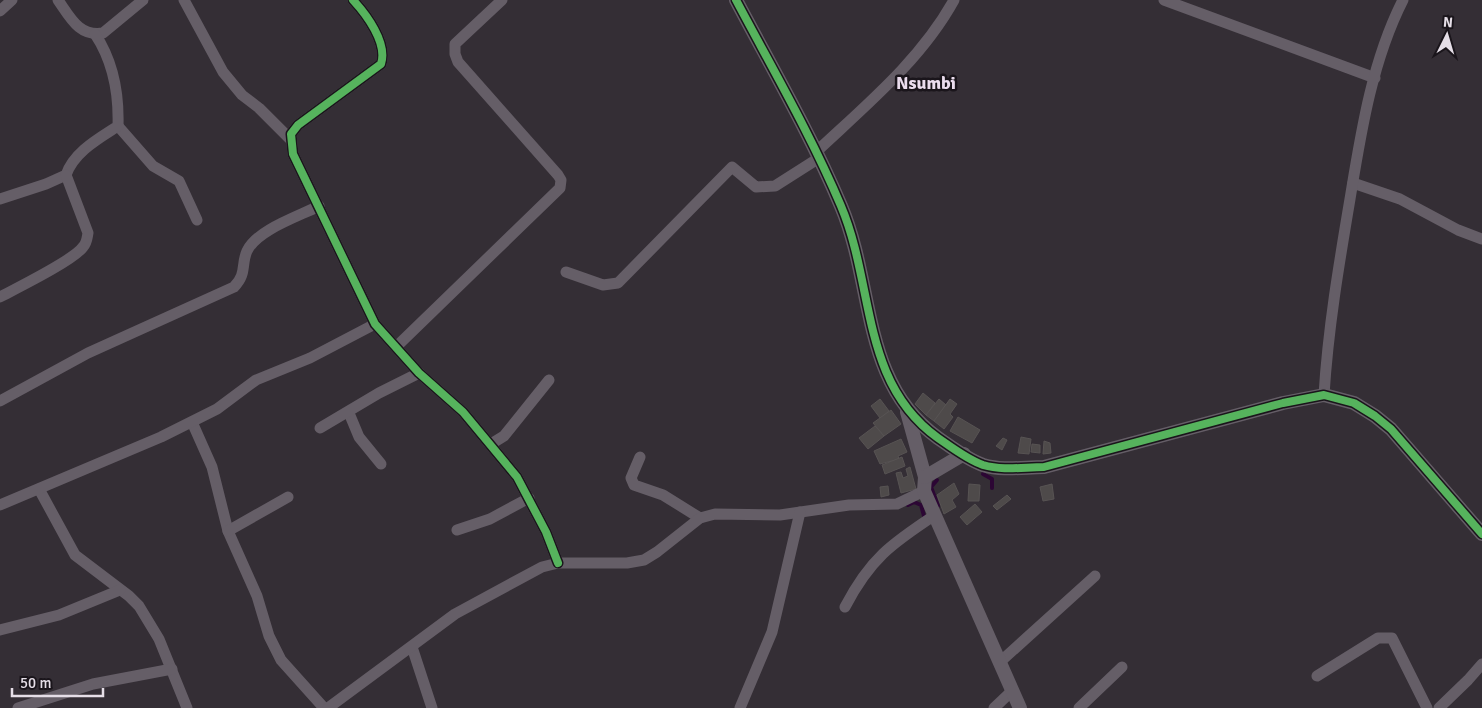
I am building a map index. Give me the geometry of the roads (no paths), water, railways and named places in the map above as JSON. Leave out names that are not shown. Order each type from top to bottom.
[{"type":"street","points":[[0,11],[12,0]]},
{"type":"street","points":[[58,0],[78,27],[87,33],[95,34],[103,33],[144,0]]},
{"type":"street","points":[[184,0],[223,72],[242,94],[291,140]]},
{"type":"street","points":[[353,0],[367,15],[380,45],[383,58],[381,64],[298,125],[291,134],[292,154],[375,324],[418,373],[463,412],[517,477],[529,498],[558,563]]},
{"type":"street","points":[[396,347],[560,188],[561,180],[558,175],[458,62],[455,54],[455,44],[502,0]]},
{"type":"street","points":[[736,0],[818,155],[842,207],[857,250],[875,340],[886,377],[906,407],[928,430],[983,465],[996,467],[1044,466],[1283,402],[1324,395],[1354,403],[1391,429],[1482,534]]},
{"type":"street","points":[[566,272],[603,285],[618,283],[732,166],[756,187],[775,186],[818,155],[910,62],[944,18],[954,0]]},
{"type":"street","points":[[1164,0],[1375,78]]},
{"type":"street","points":[[1324,395],[1327,351],[1353,183],[1379,60],[1403,0]]},
{"type":"street","points":[[95,34],[107,53],[119,104],[118,126],[153,166],[179,181],[197,220]]},
{"type":"street","points":[[0,297],[82,249],[87,241],[88,233],[66,175],[70,163],[92,143],[118,126]]},
{"type":"street","points":[[0,200],[66,175]]},
{"type":"street","points":[[1353,183],[1400,198],[1458,230],[1482,239]]},
{"type":"street","points":[[0,401],[88,353],[234,287],[243,274],[245,254],[256,237],[319,206]]},
{"type":"street","points":[[0,505],[161,437],[217,409],[256,380],[310,358],[375,324]]},
{"type":"street","points":[[320,428],[418,373]]},
{"type":"street","points":[[491,444],[504,436],[549,380]]},
{"type":"street","points":[[906,407],[925,477],[924,491],[1020,708]]},
{"type":"street","points":[[349,413],[359,437],[381,464]]},
{"type":"street","points":[[192,422],[212,467],[228,531],[257,596],[269,636],[281,660],[326,708],[464,609],[542,567],[558,563],[627,563],[644,560],[700,518],[715,514],[780,515],[849,505],[897,504],[924,491]]},
{"type":"street","points":[[925,477],[964,454]]},
{"type":"street","points":[[640,457],[631,478],[634,485],[663,494],[700,518]]},
{"type":"street","points":[[39,489],[67,544],[75,555],[139,606],[159,640],[187,708]]},
{"type":"street","points":[[228,531],[288,497]]},
{"type":"street","points":[[457,530],[490,519],[529,498]]},
{"type":"street","points":[[740,708],[772,632],[800,512]]},
{"type":"street","points":[[845,607],[860,579],[875,560],[894,542],[935,516]]},
{"type":"street","points":[[1000,662],[1096,576]]},
{"type":"street","points":[[0,630],[59,616],[120,590]]},
{"type":"street","points":[[1316,676],[1378,638],[1392,638],[1428,708]]},
{"type":"street","points":[[412,648],[432,708]]},
{"type":"street","points":[[1439,708],[1482,664]]},
{"type":"street","points":[[1079,708],[1122,667]]},
{"type":"street","points":[[18,708],[93,684],[172,669]]},
{"type":"street","points":[[994,708],[1013,690]]},
{"type":"waterway","points":[[983,474],[992,479],[992,488]]},
{"type":"waterway","points":[[937,480],[931,487],[938,506]]},
{"type":"waterway","points":[[908,505],[914,502],[921,505],[924,516]]},
{"type":"district","name":"Nsumbi","points":[[926,83]]}]
